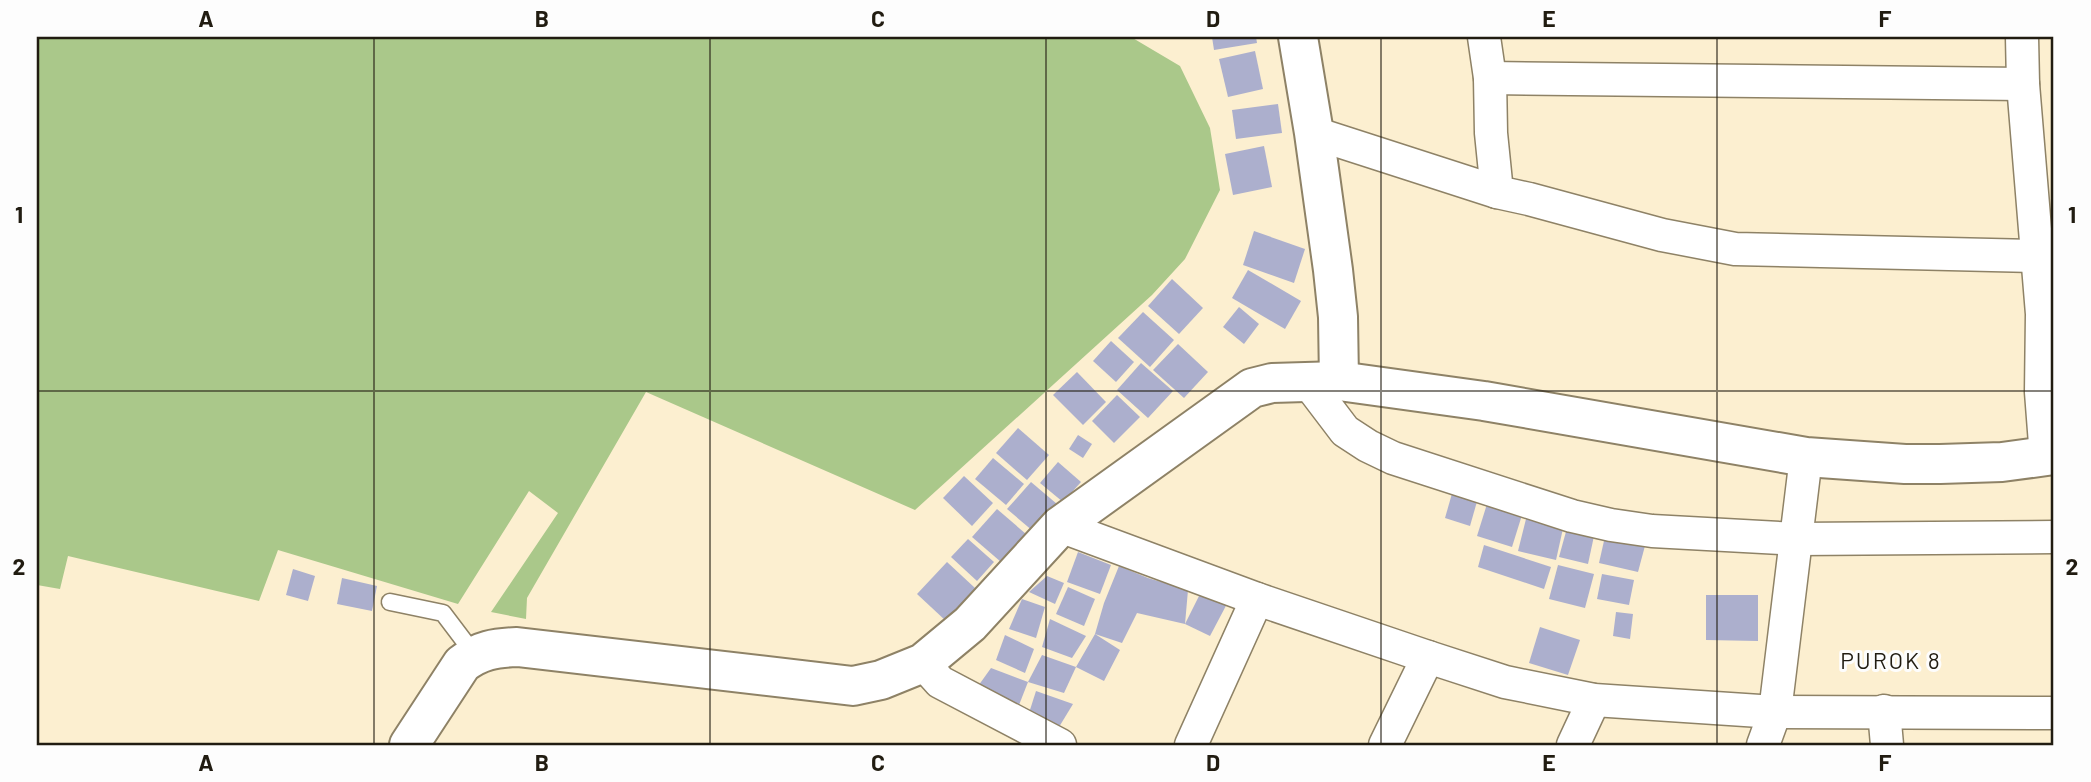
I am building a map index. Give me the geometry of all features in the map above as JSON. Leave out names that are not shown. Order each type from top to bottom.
[{"type":"street","points":[[1298,37],[1314,133],[1338,317],[1323,381],[1345,431],[1393,458],[1611,526],[1797,539],[2054,537]]},
{"type":"street","points":[[1484,37],[1490,78],[1491,133],[1497,192]]},
{"type":"street","points":[[409,745],[462,664],[474,654],[493,648],[517,647],[853,686],[881,680],[923,663],[970,624],[1060,526],[1252,387],[1272,383],[1323,381],[1484,401],[1807,457],[1940,464],[2003,462],[2050,456],[2041,393],[2042,314],[2023,84],[2022,37]]},
{"type":"street","points":[[1490,78],[2023,84]]},
{"type":"street","points":[[1314,133],[1497,192],[1662,235],[1735,249],[2038,256]]},
{"type":"street","points":[[1763,745],[1775,712],[1807,457]]},
{"type":"street","points":[[1060,526],[1428,657],[1505,682],[1594,701],[1775,712],[2054,713]]},
{"type":"street","points":[[1191,745],[1258,598]]},
{"type":"street","points":[[1385,745],[1428,657]]},
{"type":"street","points":[[923,663],[940,682],[1060,745]]},
{"type":"street","points":[[1573,745],[1594,701]]},
{"type":"street","points":[[1884,711],[1887,745]]},
{"type":"lane","points":[[390,603],[443,613],[474,654]]},
{"type":"green space","points":[[37,37],[1131,37],[1180,66],[1210,128],[1220,190],[1185,259],[1152,295],[915,510],[646,392],[527,598],[526,619],[491,612],[558,513],[529,491],[458,604],[278,550],[259,601],[68,556],[60,589],[37,585]]},
{"type":"building","points":[[1212,37],[1256,37],[1257,43],[1214,50]]},
{"type":"building","points":[[1255,51],[1263,89],[1228,97],[1219,59]]},
{"type":"building","points":[[1278,104],[1282,133],[1236,139],[1232,110]]},
{"type":"building","points":[[1264,146],[1272,187],[1233,195],[1225,154]]},
{"type":"building","points":[[1254,231],[1305,249],[1294,283],[1243,265]]},
{"type":"building","points":[[1248,270],[1301,301],[1285,329],[1232,298]]},
{"type":"building","points":[[1172,279],[1203,308],[1179,334],[1148,306]]},
{"type":"building","points":[[1239,307],[1259,324],[1244,344],[1223,327]]},
{"type":"building","points":[[1143,312],[1174,340],[1150,367],[1118,338]]},
{"type":"building","points":[[1111,341],[1134,362],[1116,382],[1093,361]]},
{"type":"building","points":[[1178,344],[1208,372],[1184,398],[1153,370]]},
{"type":"building","points":[[1141,363],[1173,391],[1148,418],[1117,390]]},
{"type":"building","points":[[1077,372],[1106,402],[1083,425],[1053,395]]},
{"type":"building","points":[[1117,395],[1140,417],[1114,443],[1092,421]]},
{"type":"building","points":[[1018,428],[1049,455],[1027,480],[996,453]]},
{"type":"building","points":[[1078,435],[1092,444],[1083,458],[1069,449]]},
{"type":"building","points":[[993,458],[1024,484],[1006,505],[975,479]]},
{"type":"building","points":[[1058,462],[1081,482],[1063,502],[1040,483]]},
{"type":"building","points":[[964,476],[993,503],[972,526],[943,498]]},
{"type":"building","points":[[1031,482],[1057,504],[1034,532],[1007,509]]},
{"type":"building","points":[[1453,490],[1478,498],[1470,526],[1445,518]]},
{"type":"building","points":[[1487,504],[1522,515],[1512,547],[1477,536]]},
{"type":"building","points":[[997,509],[1026,534],[1001,562],[972,537]]},
{"type":"building","points":[[1527,515],[1564,524],[1556,560],[1518,551]]},
{"type":"building","points":[[1567,528],[1594,536],[1588,564],[1559,557]]},
{"type":"building","points":[[1606,532],[1646,542],[1638,572],[1599,563]]},
{"type":"building","points":[[968,539],[994,562],[977,581],[951,557]]},
{"type":"building","points":[[1484,545],[1551,567],[1544,589],[1478,567]]},
{"type":"building","points":[[1078,552],[1111,565],[1100,594],[1067,582]]},
{"type":"building","points":[[947,562],[975,588],[946,621],[917,594]]},
{"type":"building","points":[[1558,565],[1594,574],[1585,608],[1549,599]]},
{"type":"building","points":[[1119,566],[1188,590],[1185,624],[1137,613],[1122,643],[1095,634]]},
{"type":"building","points":[[293,569],[315,576],[308,601],[286,595]]},
{"type":"building","points":[[1602,574],[1634,580],[1629,605],[1597,599]]},
{"type":"building","points":[[1047,576],[1064,583],[1055,604],[1029,592]]},
{"type":"building","points":[[342,578],[377,586],[372,611],[337,604]]},
{"type":"building","points":[[1068,587],[1095,599],[1084,626],[1056,614]]},
{"type":"building","points":[[1706,595],[1758,595],[1758,641],[1706,640]]},
{"type":"building","points":[[1199,596],[1229,600],[1210,636],[1185,624]]},
{"type":"building","points":[[1022,599],[1045,607],[1036,638],[1009,629]]},
{"type":"building","points":[[1616,612],[1633,614],[1630,639],[1613,636]]},
{"type":"building","points":[[1050,619],[1086,636],[1072,658],[1042,647]]},
{"type":"building","points":[[1540,627],[1580,640],[1568,675],[1529,663]]},
{"type":"building","points":[[1095,634],[1120,650],[1104,681],[1076,667]]},
{"type":"building","points":[[1005,635],[1034,649],[1025,673],[996,660]]},
{"type":"building","points":[[1042,655],[1076,667],[1064,693],[1028,682]]},
{"type":"building","points":[[991,668],[1028,682],[1019,705],[976,689]]},
{"type":"building","points":[[1036,691],[1073,704],[1059,727],[1029,713]]},
{"type":"district","name":"PUROK 8","points":[[1891,661]]}]
